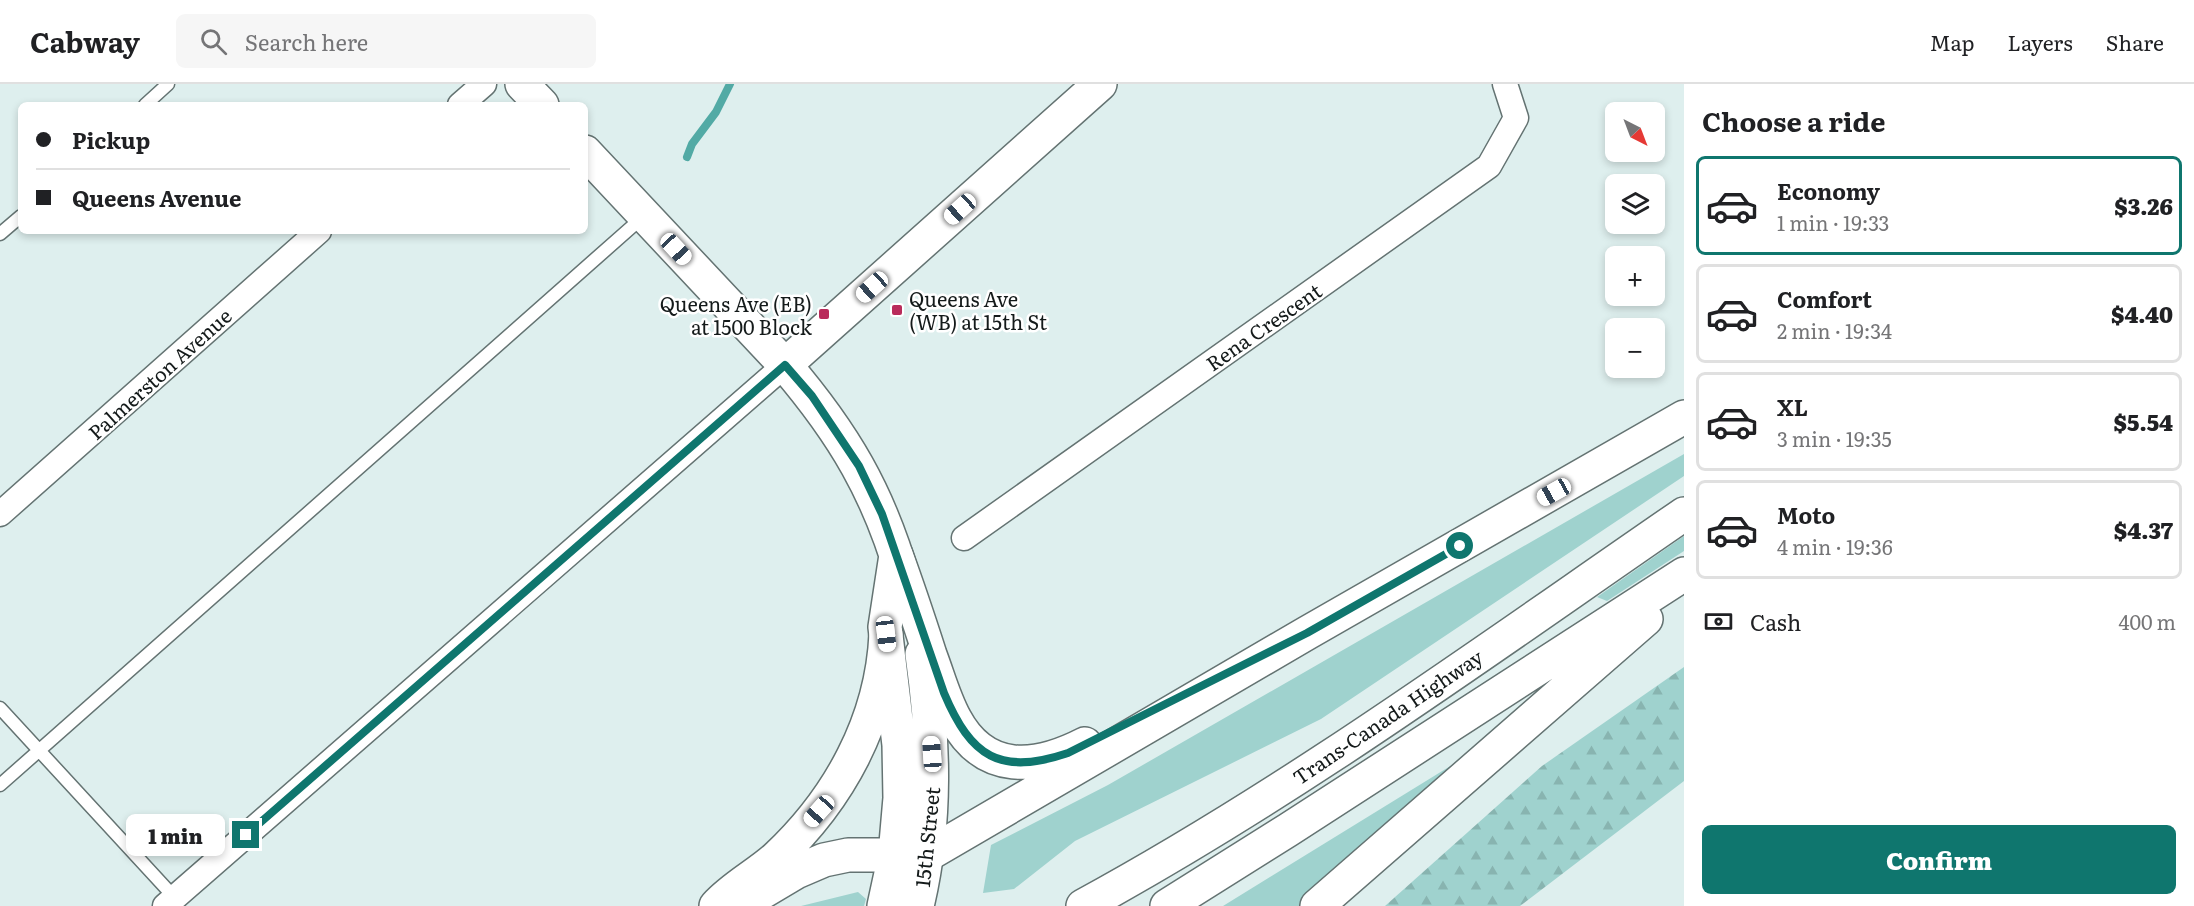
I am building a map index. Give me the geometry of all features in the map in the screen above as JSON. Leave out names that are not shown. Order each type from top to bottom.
[{"type":"main road","points":[[522,84],[539,102]]},
{"type":"main road","points":[[785,365],[1100,84]]},
{"type":"main road","name":"15th Street","points":[[588,155],[785,365],[818,405],[859,466],[882,514],[896,555],[922,653],[932,754],[932,788],[911,855],[884,906]]},
{"type":"main road","points":[[739,906],[796,872],[824,860],[848,855],[911,855],[1307,633],[1684,417]]},
{"type":"main road","name":"Trans-Canada Highway","points":[[1083,906],[1189,845],[1352,741],[1684,514]]},
{"type":"main road","points":[[896,555],[955,719],[968,738],[985,752],[1007,762],[1026,764],[1068,753],[1307,633]]},
{"type":"main road","name":"15th Street","points":[[896,555],[885,627],[899,745],[900,798],[911,855],[917,906]]},
{"type":"main road","name":"Trans-Canada Highway","points":[[1167,906],[1684,574]]},
{"type":"main road","points":[[1317,906],[1635,627],[1684,590]]},
{"type":"main road","points":[[716,906],[776,858],[819,811],[847,768],[865,733],[880,688],[886,634]]},
{"type":"street","points":[[463,102],[484,84]]},
{"type":"street","name":"Rena Crescent","points":[[964,538],[1489,166],[1516,118],[1505,84]]},
{"type":"street","name":"Palmerston Avenue","points":[[0,514],[316,234]]},
{"type":"street","points":[[170,902],[785,365]]},
{"type":"lane","points":[[148,102],[168,84]]},
{"type":"lane","points":[[0,785],[644,216]]},
{"type":"lane","points":[[0,234],[18,219]]},
{"type":"lane","points":[[0,708],[170,902]]},
{"type":"green space","points":[[1684,454],[1684,476],[1321,719],[1075,841],[1014,889],[983,893],[991,845],[1108,785]]},
{"type":"green space","points":[[1684,536],[1684,551],[1607,601],[1597,597]]},
{"type":"green space","points":[[1684,667],[1684,781],[1520,906],[1385,906],[1542,766]]},
{"type":"green space","points":[[1452,765],[1427,794],[1300,906],[1223,906]]},
{"type":"green space","points":[[858,892],[866,899],[864,906],[801,906]]},
{"type":"waterway","points":[[687,157],[692,144],[716,112],[730,84]]},
{"type":"place","name":"Queens Ave (WB) at 15th St","points":[[897,310]]},
{"type":"place","name":"Queens Ave (EB) at 1500 Block","points":[[824,314]]},
{"type":"route","points":[[246,835],[785,365],[837,430],[859,466],[882,514],[955,719],[968,738],[985,752],[1007,762],[1026,764],[1068,753],[1307,633],[1460,546]]}]
